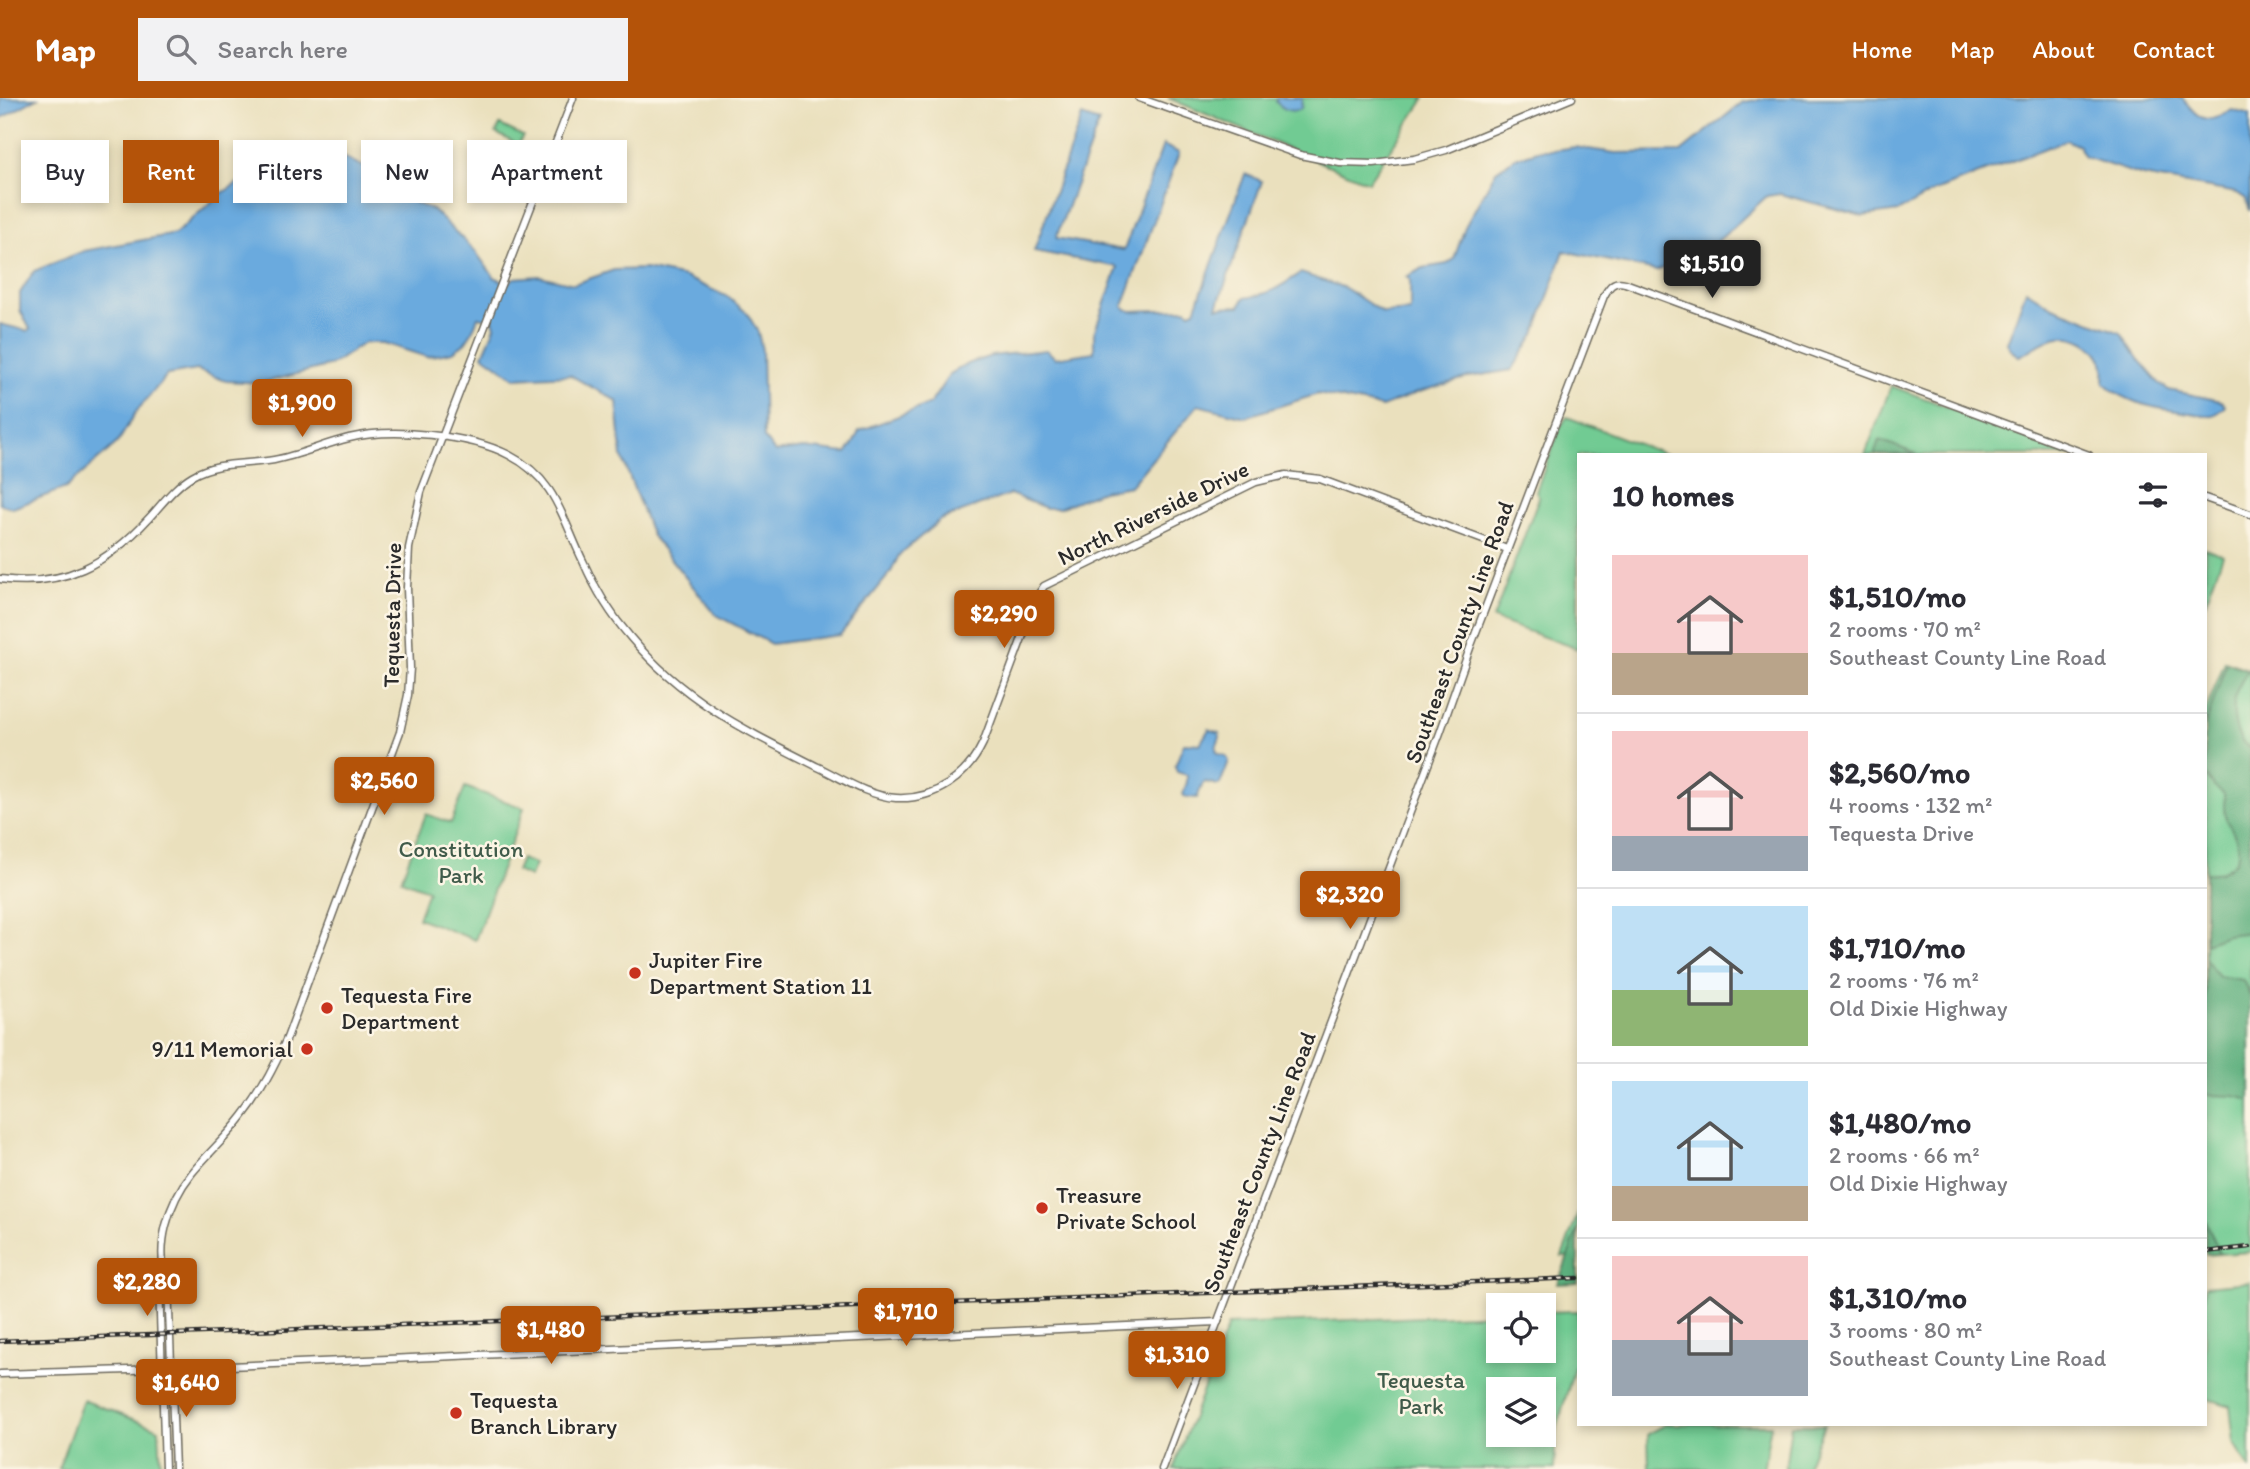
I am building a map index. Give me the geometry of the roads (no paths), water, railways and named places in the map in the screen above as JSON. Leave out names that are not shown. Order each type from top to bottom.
[{"type":"street","name":"Tequesta Drive","points":[[166,1469],[159,1283],[163,1271],[166,1227],[180,1191],[192,1173],[241,1119],[281,1053],[394,750],[410,676],[407,588],[409,548],[421,492],[573,98]]},
{"type":"street","points":[[1139,98],[1288,152],[1357,164],[1397,162],[1430,155],[1572,98]]},
{"type":"street","name":"Southeast County Line Road","points":[[1162,1469],[1507,549],[1610,286],[1618,282],[1728,320],[2084,453]]},
{"type":"street","name":"North Riverside Drive","points":[[0,579],[52,579],[76,573],[98,563],[129,540],[185,481],[214,467],[279,459],[364,435],[408,433],[493,448],[524,464],[543,481],[556,499],[594,584],[621,625],[656,666],[690,695],[741,728],[874,794],[903,798],[923,795],[943,787],[964,772],[976,757],[1038,595],[1046,584],[1256,482],[1286,475],[1320,479],[1507,549]]},
{"type":"street","points":[[2207,499],[2250,514]]},
{"type":"street","name":"Tequesta Drive","points":[[163,1271],[168,1284],[175,1469]]},
{"type":"street","points":[[0,1374],[171,1369],[1218,1322]]},
{"type":"water","points":[[0,98],[37,98],[0,119]]},
{"type":"water","points":[[1277,98],[1302,98],[1301,109],[1285,109],[1276,102]]},
{"type":"water","points":[[1770,98],[2182,98],[2194,112],[2204,118],[2215,118],[2232,110],[2250,115],[2250,211],[2246,199],[2237,193],[2143,176],[2085,157],[2079,146],[2066,140],[1935,191],[1899,211],[1862,216],[1780,194],[1767,196],[1704,254],[1656,271],[1564,251],[1535,334],[1512,370],[1469,377],[1419,392],[1382,407],[1318,394],[1245,417],[1198,405],[1130,486],[1102,491],[1059,508],[1046,508],[1010,494],[940,520],[899,555],[891,572],[840,635],[771,644],[716,615],[652,536],[622,457],[617,401],[570,375],[515,378],[483,355],[495,327],[493,320],[478,317],[464,344],[453,352],[427,357],[383,343],[364,343],[331,365],[262,383],[226,381],[197,370],[167,375],[136,412],[118,442],[66,488],[13,508],[0,504],[0,324],[28,331],[30,329],[20,310],[20,293],[34,271],[84,251],[175,234],[210,203],[219,203],[219,195],[233,186],[233,203],[347,203],[347,159],[361,165],[361,203],[415,203],[433,210],[475,251],[494,277],[508,283],[514,278],[540,276],[574,284],[614,270],[646,269],[685,277],[728,297],[747,313],[758,332],[762,350],[764,438],[775,452],[804,448],[846,453],[859,431],[930,404],[950,374],[967,364],[991,356],[1047,350],[1055,358],[1094,352],[1094,333],[1118,267],[1034,251],[1082,116],[1099,122],[1056,238],[1124,250],[1163,145],[1179,153],[1124,308],[1131,311],[1195,310],[1245,174],[1262,181],[1217,307],[1240,306],[1244,298],[1269,292],[1301,273],[1345,288],[1383,313],[1410,311],[1410,280],[1406,277],[1423,268],[1447,264],[1454,259],[1465,227],[1496,171],[1515,158],[1541,150],[1575,147],[1615,153],[1681,152],[1743,102]]},
{"type":"water","points":[[2026,290],[2053,307],[2121,333],[2139,360],[2159,383],[2169,390],[2221,401],[2225,406],[2216,414],[2204,415],[2156,408],[2133,401],[2104,383],[2104,366],[2097,352],[2085,342],[2070,337],[2045,341],[2019,356],[2007,343]]},
{"type":"water","points":[[1209,729],[1219,733],[1217,753],[1226,756],[1229,761],[1220,784],[1203,783],[1197,798],[1185,797],[1183,794],[1187,775],[1177,772],[1175,766],[1184,743],[1200,744]]},
{"type":"railway","points":[[2207,1252],[2250,1247]]},
{"type":"railway","points":[[0,1341],[1577,1278]]},
{"type":"place","name":"Jupiter Fire Department Station 11","points":[[635,973]]},
{"type":"place","name":"Tequesta Fire Department","points":[[327,1008]]},
{"type":"place","name":"9/11 Memorial","points":[[307,1049]]},
{"type":"place","name":"Treasure Private School","points":[[1042,1208]]},
{"type":"place","name":"Tequesta Branch Library","points":[[456,1413]]},
{"type":"park label","name":"Constitution Park","points":[[461,862]]},
{"type":"park label","name":"Tequesta Park","points":[[1421,1393]]}]
